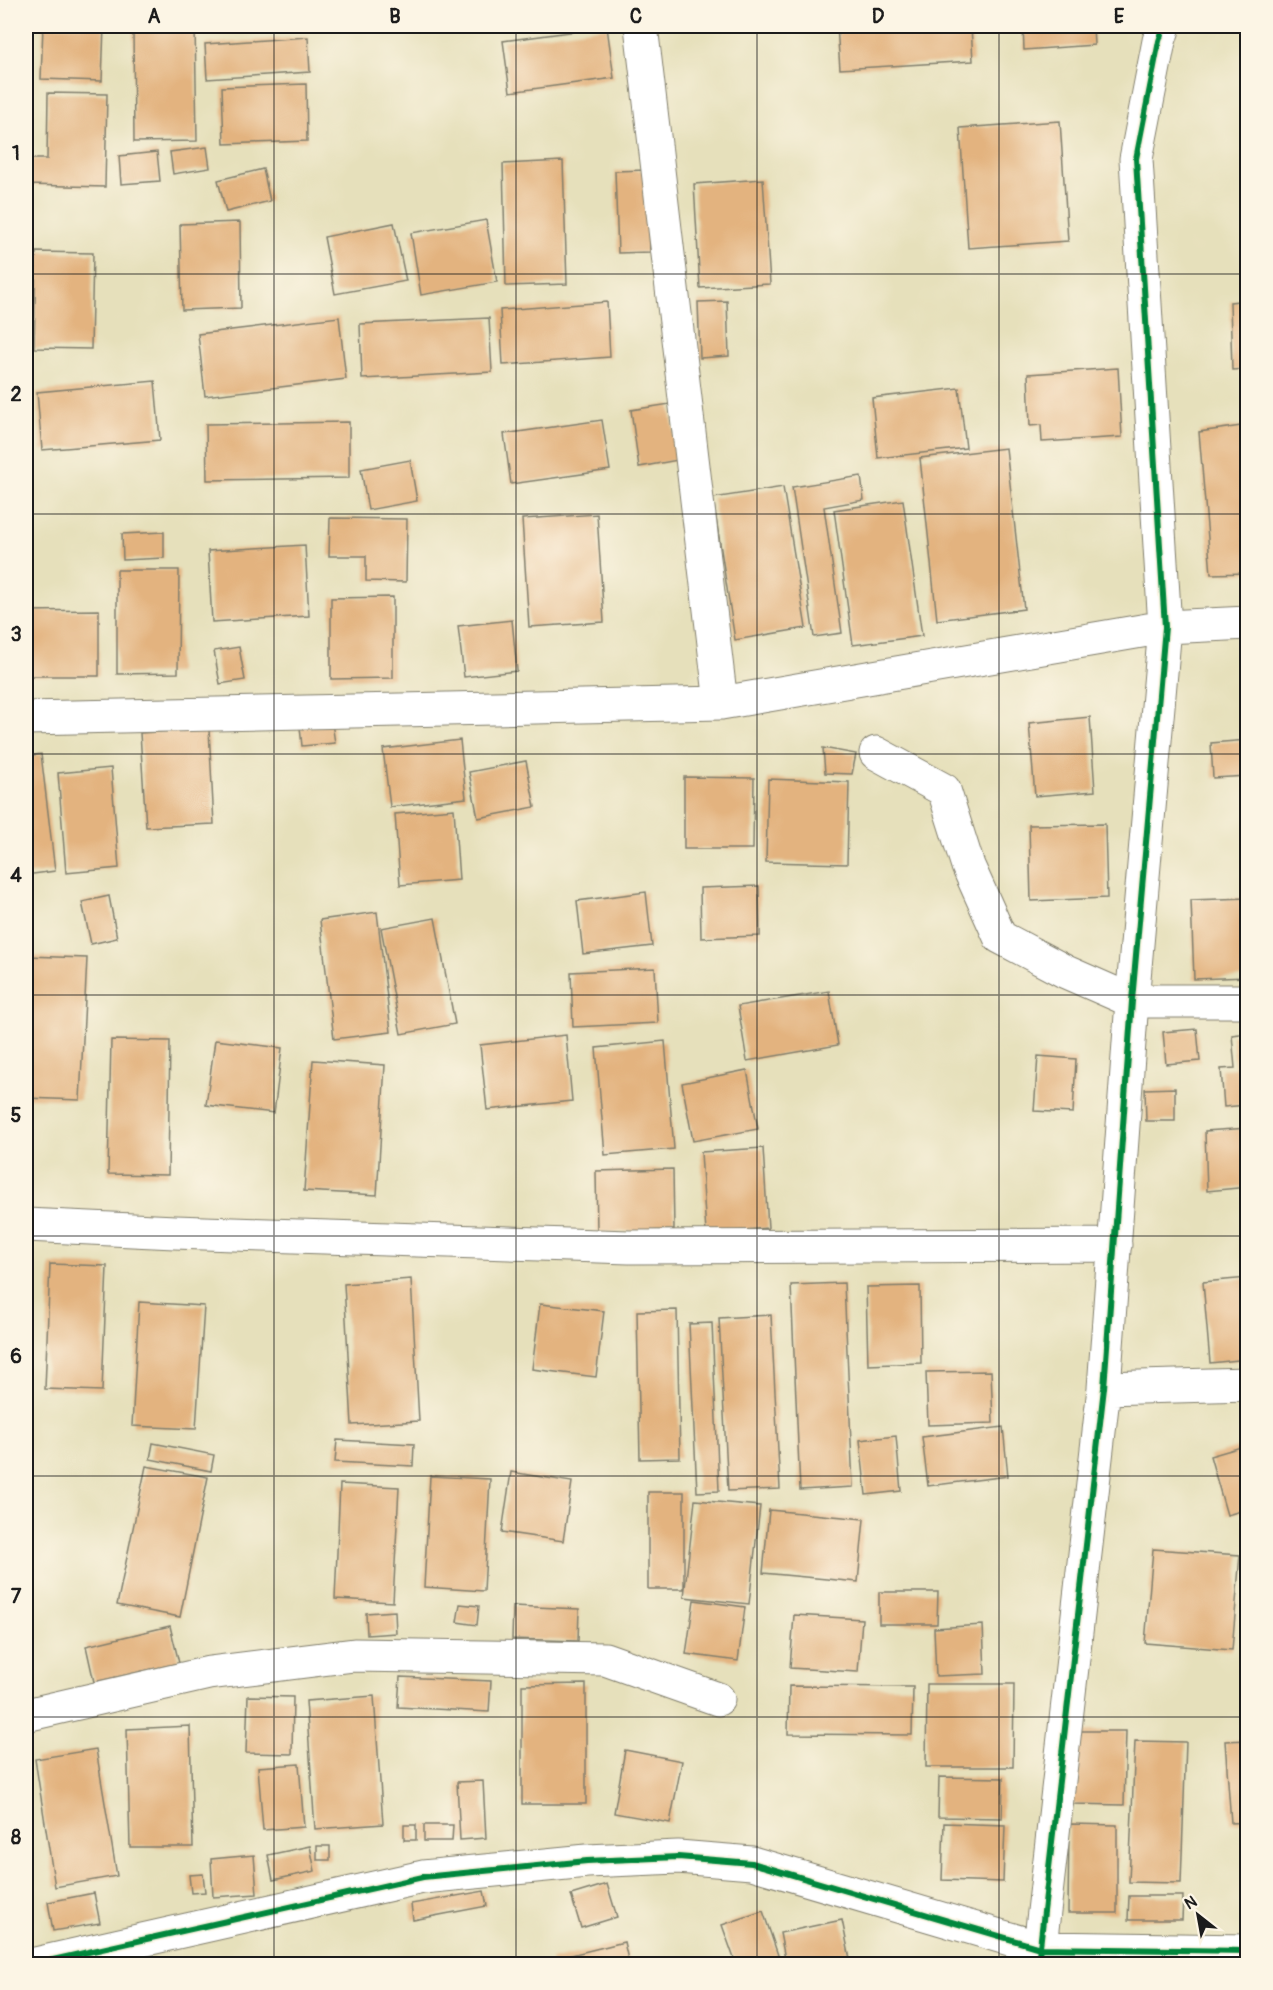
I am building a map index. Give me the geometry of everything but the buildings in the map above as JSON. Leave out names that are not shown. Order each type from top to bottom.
[{"type":"street","points":[[641,26],[721,703]]},
{"type":"street","points":[[1039,1956],[1104,1388],[1132,1000],[1165,627],[1136,159],[1159,41],[1164,26]]},
{"type":"street","points":[[26,718],[721,703],[1165,627],[1248,623]]},
{"type":"street","points":[[876,753],[944,790],[968,866],[1000,937],[1065,972],[1132,1000],[1248,1001]]},
{"type":"street","points":[[26,1225],[629,1247],[1115,1245]]},
{"type":"street","points":[[1104,1388],[1248,1384]]},
{"type":"street","points":[[26,1715],[209,1673],[354,1655],[605,1659],[718,1700]]},
{"type":"street","points":[[36,1965],[423,1877],[587,1861],[678,1857],[752,1863],[1039,1956],[1248,1951]]},
{"type":"cycle path","points":[[1038,1964],[1104,1388],[1132,1001],[1165,627],[1136,159],[1159,41],[1164,26]]},
{"type":"cycle path","points":[[35,1964],[423,1877],[587,1861],[678,1857],[752,1863],[1040,1948],[1248,1951]]}]
